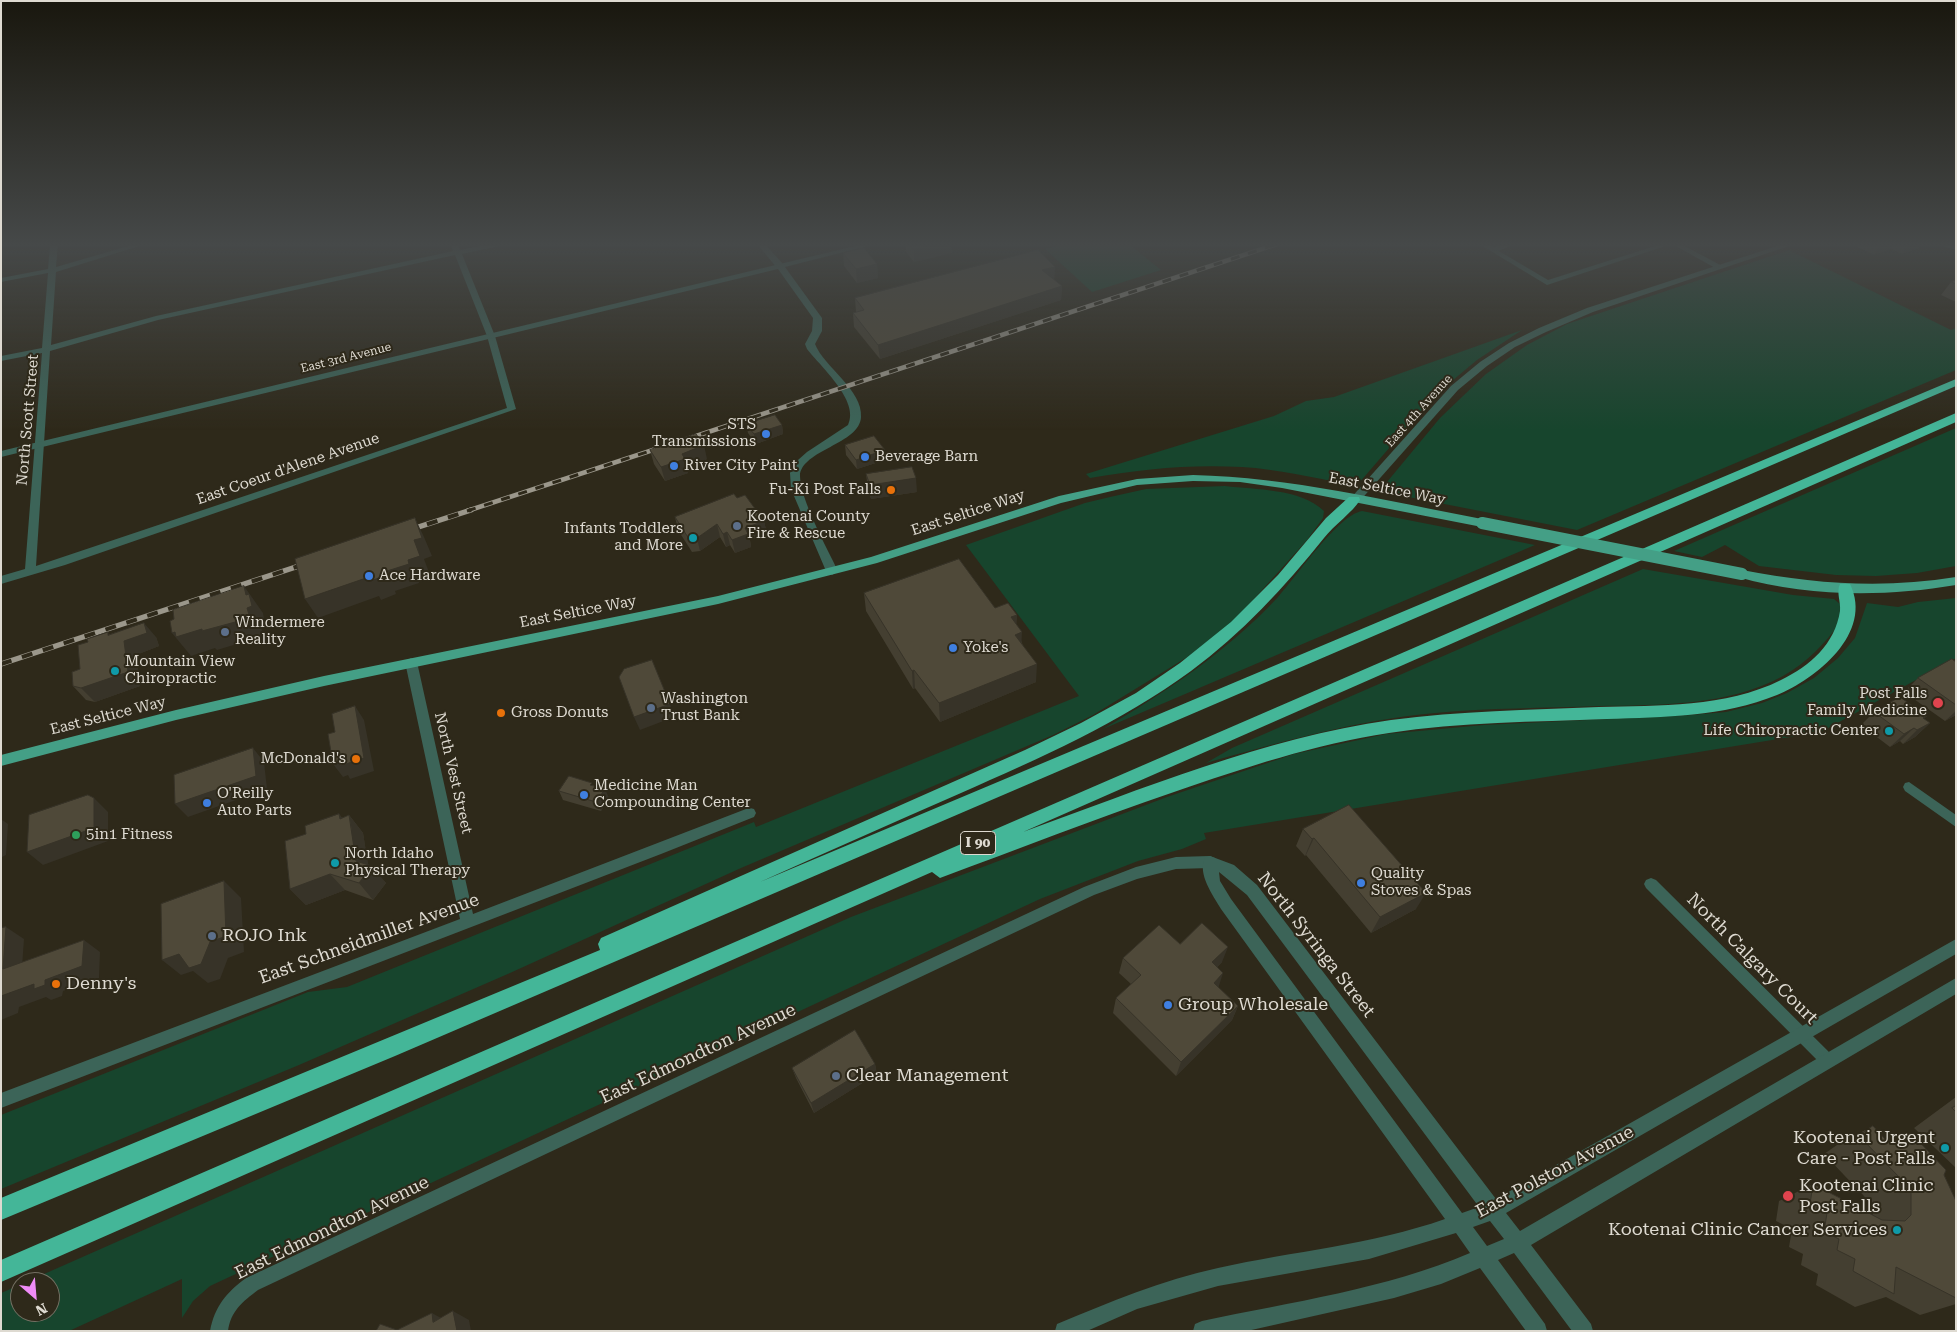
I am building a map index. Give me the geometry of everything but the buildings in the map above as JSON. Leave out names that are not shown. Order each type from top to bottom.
[{"type":"highway","points":[[1,1208],[388,1049],[1956,382]]},
{"type":"highway","name":"I 90","points":[[1,1271],[1956,417]]},
{"type":"highway","points":[[388,1049],[695,902],[1046,748],[1109,716],[1166,681],[1238,625],[1298,561],[1329,521],[1354,500]]},
{"type":"highway","points":[[796,923],[1199,776],[1316,741],[1429,722],[1678,710],[1740,701],[1770,692],[1807,673],[1827,655],[1841,635],[1848,617],[1845,588]]},
{"type":"main road","name":"East Seltice Way","points":[[1,760],[218,705],[411,662],[665,611],[832,571],[927,544],[1060,500],[1137,482],[1193,478],[1240,479],[1282,485],[1784,583],[1845,588],[1903,588],[1956,581]]},
{"type":"street","name":"North Scott Street","points":[[30,572],[51,306]]},
{"type":"street","points":[[1,359],[156,318],[210,306]]},
{"type":"street","points":[[480,306],[492,336]]},
{"type":"street","name":"East 3rd Avenue","points":[[1,454],[615,306]]},
{"type":"street","points":[[811,306],[815,312],[818,324],[810,344],[812,349],[847,395],[857,412],[856,422],[848,432],[808,454],[801,460],[795,473],[796,489],[832,571]]},
{"type":"street","name":"East 4th Avenue","points":[[1354,500],[1448,394],[1472,373],[1501,352],[1529,336],[1565,319],[1603,306]]},
{"type":"street","name":"East Coeur d'Alene Avenue","points":[[1,580],[30,572],[512,409],[492,336]]},
{"type":"street","name":"North Vest Street","points":[[411,662],[468,922]]},
{"type":"street","points":[[1909,787],[1956,822]]},
{"type":"street","name":"East Schneidmiller Avenue","points":[[1,1101],[274,994],[551,892],[750,813]]},
{"type":"street","name":"East Edmondton Avenue","points":[[220,1324],[229,1301],[252,1284],[1089,891],[1136,873],[1176,862],[1210,862]]},
{"type":"street","points":[[1210,862],[1213,882],[1226,904],[1538,1331]]},
{"type":"street","name":"North Syringa Street","points":[[1210,862],[1229,870],[1252,890],[1584,1331]]},
{"type":"street","name":"North Calgary Court","points":[[1651,884],[1827,1060]]},
{"type":"street","name":"East Polston Avenue","points":[[1064,1331],[1136,1300],[1209,1279],[1369,1250],[1492,1211],[1956,946]]},
{"type":"street","points":[[1202,1331],[1394,1289],[1441,1275],[1517,1244],[1956,985]]},
{"type":"green space","points":[[1621,306],[1903,306],[1951,330],[1956,328],[1956,370],[1577,530],[1383,492],[1382,488],[1440,418],[1486,374],[1527,345],[1567,324]]},
{"type":"green space","points":[[1522,330],[1477,360],[1434,396],[1359,483],[1348,484],[1269,470],[1223,466],[1166,468],[1090,478],[1086,474],[1274,416],[1306,401],[1334,397]]},
{"type":"green space","points":[[1956,428],[1956,566],[1917,573],[1876,576],[1836,575],[1759,566],[1725,545],[1702,557],[1674,551]]},
{"type":"green space","points":[[1225,486],[1277,491],[1303,498],[1314,503],[1324,511],[1323,518],[1307,540],[1235,620],[1189,656],[1093,715],[1053,735],[741,868],[510,973],[299,1065],[1,1189],[1,1115],[308,992],[347,987],[754,822],[756,827],[1079,696],[966,545],[1085,503],[1110,497],[1146,489]]},
{"type":"green space","points":[[1362,511],[1535,545],[1103,729],[1173,685],[1217,653],[1259,617],[1341,523]]},
{"type":"green space","points":[[1643,569],[1793,595],[1834,599],[1841,605],[1841,622],[1815,652],[1792,671],[1762,686],[1740,693],[1693,702],[1669,704],[1496,709],[1406,716],[1348,726],[1206,763],[1232,748]]},
{"type":"green space","points":[[1956,598],[1956,658],[1821,732],[1204,833],[1206,839],[1182,849],[1138,861],[1040,899],[210,1286],[193,1301],[182,1318],[182,1279],[69,1331],[1,1331],[1,1293],[10,1289],[10,1322],[60,1322],[60,1272],[49,1272],[851,917],[1167,797],[1294,754],[1386,734],[1484,725],[1691,715],[1726,712],[1762,703],[1787,693],[1814,678],[1838,658],[1855,638],[1867,603],[1898,607],[1918,602]]},
{"type":"railway","points":[[684,440],[1089,306]]},
{"type":"railway","points":[[467,511],[662,447]]},
{"type":"railway","points":[[406,531],[471,510]]},
{"type":"railway","points":[[1,664],[311,562]]},
{"type":"place","name":"STS Transmissions","points":[[766,434]]},
{"type":"place","name":"Beverage Barn","points":[[865,457]]},
{"type":"place","name":"River City Paint","points":[[674,466]]},
{"type":"place","name":"Fu-Ki Post Falls","points":[[891,490]]},
{"type":"place","name":"Kootenai County Fire & Rescue","points":[[737,526]]},
{"type":"place","name":"Infants Toddlers and More","points":[[693,538]]},
{"type":"place","name":"Ace Hardware","points":[[369,576]]},
{"type":"place","name":"Windermere Reality","points":[[225,632]]},
{"type":"place","name":"Yoke's","points":[[953,648]]},
{"type":"place","name":"Mountain View Chiropractic","points":[[115,671]]},
{"type":"place","name":"Post Falls Family Medicine","points":[[1938,703]]},
{"type":"place","name":"Washington Trust Bank","points":[[651,708]]},
{"type":"place","name":"Gross Donuts","points":[[501,713]]},
{"type":"place","name":"Life Chiropractic Center","points":[[1889,731]]},
{"type":"place","name":"McDonald's","points":[[356,759]]},
{"type":"place","name":"Medicine Man Compounding Center","points":[[584,795]]},
{"type":"place","name":"O'Reilly Auto Parts","points":[[207,803]]},
{"type":"place","name":"5in1 Fitness","points":[[76,835]]},
{"type":"place","name":"North Idaho Physical Therapy","points":[[335,863]]},
{"type":"place","name":"Quality Stoves & Spas","points":[[1361,883]]},
{"type":"place","name":"ROJO Ink","points":[[212,936]]},
{"type":"place","name":"Denny's","points":[[56,984]]},
{"type":"place","name":"Group Wholesale","points":[[1168,1005]]},
{"type":"place","name":"Clear Management","points":[[836,1076]]},
{"type":"place","name":"Kootenai Urgent Care - Post Falls","points":[[1945,1148]]},
{"type":"place","name":"Kootenai Clinic Post Falls","points":[[1788,1196]]},
{"type":"place","name":"Kootenai Clinic Cancer Services","points":[[1897,1230]]}]
